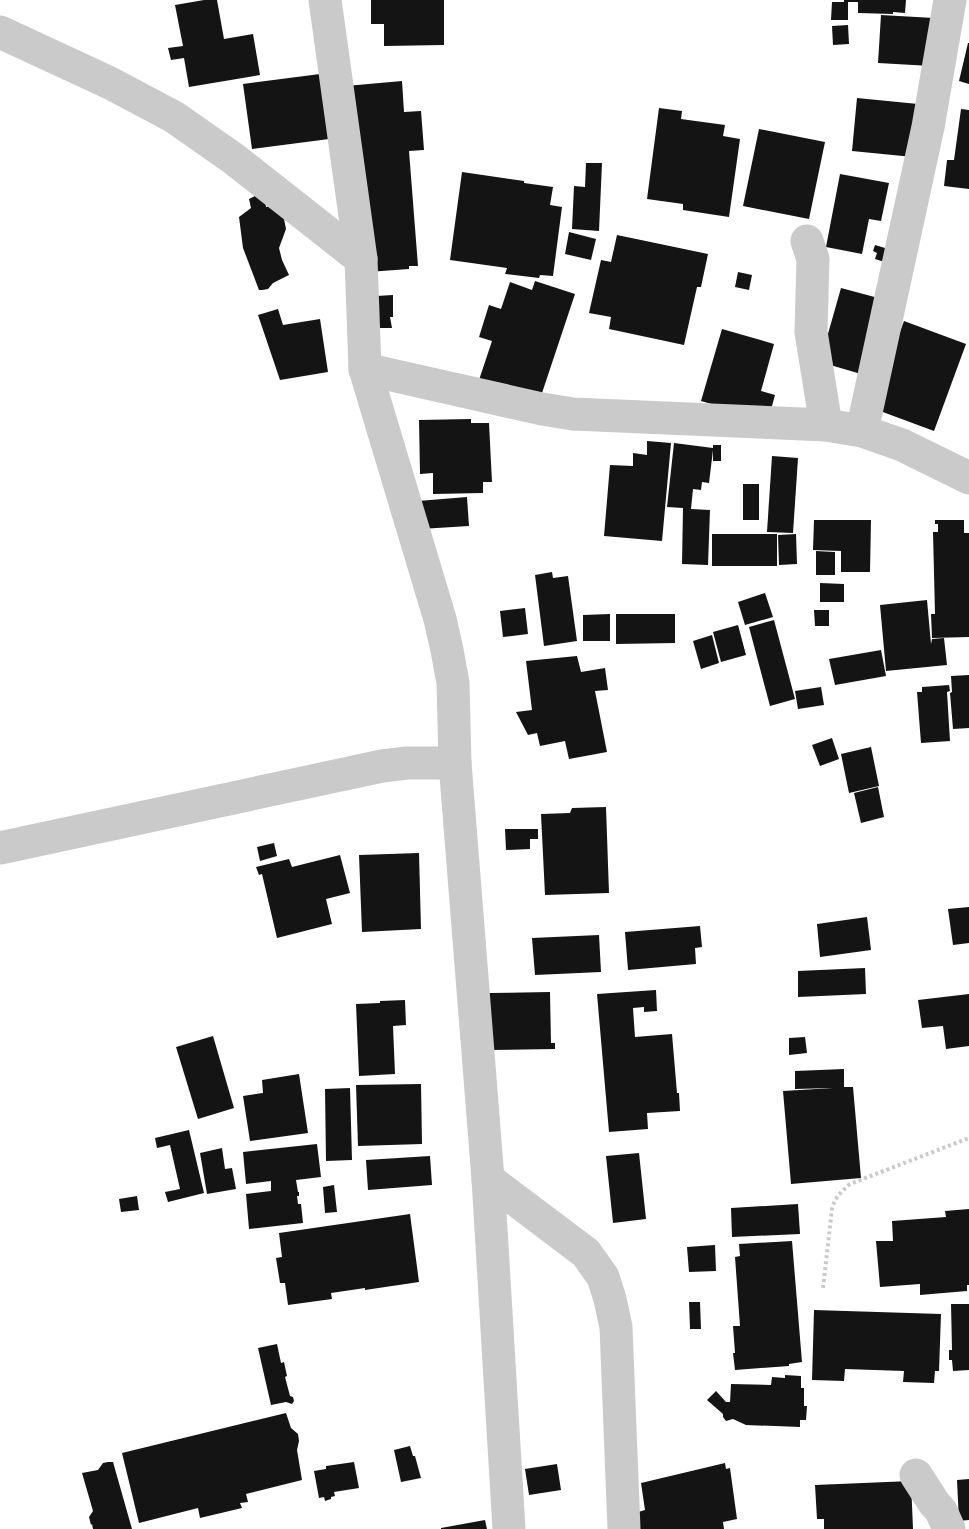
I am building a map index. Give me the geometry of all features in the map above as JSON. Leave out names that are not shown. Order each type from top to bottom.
[{"type":"street","points":[[325,0],[361,259],[364,369],[440,619],[453,683],[455,763],[488,1179],[509,1529]]},
{"type":"street","points":[[862,431],[926,136],[950,0]]},
{"type":"street","points":[[0,32],[110,83],[174,117],[234,159],[361,259]]},
{"type":"street","points":[[807,241],[813,259],[811,332],[826,425]]},
{"type":"street","points":[[364,369],[573,414],[826,425],[862,431],[902,445],[969,478]]},
{"type":"street","points":[[0,848],[382,765],[455,763]]},
{"type":"street","points":[[488,1179],[586,1253],[603,1278],[616,1327],[624,1529]]},
{"type":"street","points":[[916,1475],[941,1510],[948,1529]]},
{"type":"path","points":[[822,1288],[832,1209],[840,1192],[850,1184],[969,1138]]},
{"type":"building","points":[[217,0],[224,39],[253,34],[260,75],[189,87],[184,58],[171,60],[168,48],[183,46],[175,5]]},
{"type":"building","points":[[371,0],[444,0],[444,45],[384,46],[384,24],[371,24]]},
{"type":"building","points":[[844,0],[906,0],[905,13],[858,13],[858,2],[848,2],[848,20],[831,20],[832,2],[844,2]]},
{"type":"building","points":[[881,15],[934,18],[931,66],[878,63]]},
{"type":"building","points":[[848,25],[849,44],[833,45],[832,26]]},
{"type":"building","points":[[969,43],[969,84],[959,81]]},
{"type":"building","points":[[320,74],[329,139],[252,149],[243,84]]},
{"type":"building","points":[[402,81],[404,112],[421,111],[424,150],[409,151],[418,266],[409,266],[409,269],[368,272],[346,86]]},
{"type":"building","points":[[857,98],[918,104],[913,157],[852,151]]},
{"type":"building","points":[[659,108],[682,111],[681,119],[725,125],[723,136],[740,139],[729,217],[683,210],[683,204],[647,199]]},
{"type":"building","points":[[961,109],[969,110],[969,189],[944,186],[947,160],[954,160]]},
{"type":"building","points":[[759,129],[825,142],[809,219],[743,206]]},
{"type":"building","points":[[586,163],[602,163],[599,231],[572,229],[574,186],[585,187]]},
{"type":"building","points":[[462,172],[553,187],[550,205],[562,207],[553,276],[540,275],[539,278],[505,274],[507,268],[450,260]]},
{"type":"building","points":[[840,174],[889,183],[881,221],[869,219],[862,254],[826,247]]},
{"type":"building","points":[[255,193],[265,199],[266,207],[281,204],[286,229],[279,248],[289,275],[273,283],[268,289],[262,290],[259,290],[243,248],[239,217],[251,208],[249,199],[255,196]]},
{"type":"building","points":[[569,232],[596,239],[591,260],[565,254]]},
{"type":"building","points":[[617,235],[708,254],[701,287],[697,287],[684,345],[609,329],[611,317],[589,313],[601,260],[611,262]]},
{"type":"building","points":[[875,245],[895,251],[891,264],[875,259],[877,253],[873,251]]},
{"type":"building","points":[[738,272],[752,275],[749,290],[735,287]]},
{"type":"building","points":[[535,281],[575,294],[541,396],[478,383],[492,341],[479,337],[489,305],[501,309],[510,282],[532,290]]},
{"type":"building","points":[[841,288],[882,299],[861,374],[820,362]]},
{"type":"building","points":[[393,295],[393,317],[390,317],[392,328],[374,328],[376,296]]},
{"type":"building","points":[[278,309],[283,325],[320,319],[328,372],[280,380],[258,315]]},
{"type":"building","points":[[904,321],[966,344],[934,431],[872,408]]},
{"type":"building","points":[[722,329],[774,344],[761,391],[775,395],[769,417],[701,401]]},
{"type":"building","points":[[471,419],[471,423],[489,423],[492,482],[483,482],[483,493],[433,494],[433,473],[420,474],[419,420]]},
{"type":"building","points":[[647,441],[671,443],[662,541],[604,536],[610,465],[633,466],[633,453],[647,455]]},
{"type":"building","points":[[674,443],[713,448],[713,445],[721,445],[721,461],[713,461],[713,450],[709,483],[702,482],[701,490],[693,489],[691,509],[710,510],[708,565],[682,564],[683,508],[667,507]]},
{"type":"building","points":[[772,456],[798,458],[793,533],[767,532]]},
{"type":"building","points":[[743,484],[759,484],[759,520],[743,520]]},
{"type":"building","points":[[467,497],[469,526],[421,529],[418,501]]},
{"type":"building","points":[[814,520],[871,520],[870,572],[841,572],[841,551],[813,550]]},
{"type":"building","points":[[935,520],[964,520],[964,533],[969,533],[969,637],[932,638],[931,614],[935,614],[933,532],[938,532],[938,524],[935,524]]},
{"type":"building","points":[[712,534],[777,534],[777,566],[712,566]]},
{"type":"building","points":[[796,534],[797,564],[779,565],[778,535]]},
{"type":"building","points":[[816,551],[835,552],[835,575],[816,575]]},
{"type":"building","points":[[552,572],[553,578],[568,576],[577,641],[544,646],[535,575]]},
{"type":"building","points":[[820,583],[844,584],[844,602],[820,602]]},
{"type":"building","points":[[765,593],[773,617],[745,625],[738,602]]},
{"type":"building","points":[[927,600],[931,644],[932,639],[944,638],[947,665],[886,671],[880,605]]},
{"type":"building","points":[[525,608],[528,634],[503,637],[500,611]]},
{"type":"building","points":[[814,610],[829,610],[829,626],[815,626]]},
{"type":"building","points":[[610,614],[610,641],[583,641],[583,615]]},
{"type":"building","points":[[616,614],[675,614],[675,643],[616,644]]},
{"type":"building","points":[[774,620],[795,699],[770,706],[749,627]]},
{"type":"building","points":[[738,625],[746,655],[721,662],[713,632]]},
{"type":"building","points":[[712,635],[719,663],[701,669],[693,641]]},
{"type":"building","points":[[881,650],[886,676],[835,685],[829,659]]},
{"type":"building","points":[[577,656],[581,672],[605,668],[608,690],[595,691],[607,752],[569,759],[565,741],[540,746],[537,733],[528,735],[516,712],[532,710],[526,661]]},
{"type":"building","points":[[969,675],[969,728],[953,729],[951,676]]},
{"type":"building","points":[[949,685],[950,691],[947,692],[950,741],[921,743],[917,692],[922,692],[922,687]]},
{"type":"building","points":[[821,687],[824,705],[798,709],[795,691]]},
{"type":"building","points":[[832,738],[839,759],[820,766],[812,745]]},
{"type":"building","points":[[871,747],[879,786],[849,793],[841,754]]},
{"type":"building","points":[[878,787],[884,817],[861,823],[854,793]]},
{"type":"building","points":[[606,807],[609,893],[545,895],[541,814],[570,813],[572,808]]},
{"type":"building","points":[[505,829],[538,829],[538,839],[530,839],[530,849],[506,850]]},
{"type":"building","points":[[274,843],[277,856],[260,861],[257,847]]},
{"type":"building","points":[[419,853],[421,929],[362,932],[359,855]]},
{"type":"building","points":[[340,855],[350,893],[326,899],[332,924],[277,938],[262,874],[259,875],[256,867],[289,859],[292,867]]},
{"type":"building","points":[[969,907],[969,943],[953,945],[948,909]]},
{"type":"building","points":[[867,917],[871,950],[820,957],[817,924]]},
{"type":"building","points":[[700,926],[702,947],[695,948],[696,964],[628,970],[625,932]]},
{"type":"building","points":[[599,935],[601,972],[535,975],[532,938]]},
{"type":"building","points":[[865,968],[866,994],[798,997],[798,971]]},
{"type":"building","points":[[656,990],[657,1011],[644,1012],[644,1007],[633,1008],[635,1037],[672,1034],[680,1111],[647,1113],[648,1129],[609,1132],[597,994]]},
{"type":"building","points":[[550,992],[551,1043],[555,1043],[555,1049],[490,1050],[489,993]]},
{"type":"building","points":[[969,994],[969,1046],[946,1049],[943,1026],[922,1028],[918,1000]]},
{"type":"building","points":[[405,1000],[406,1025],[393,1026],[395,1074],[359,1076],[356,1004]]},
{"type":"building","points":[[213,1036],[234,1108],[198,1119],[176,1047]]},
{"type":"building","points":[[805,1037],[807,1053],[789,1055],[789,1038]]},
{"type":"building","points":[[844,1069],[844,1087],[853,1087],[861,1178],[791,1184],[783,1091],[833,1088],[795,1089],[795,1071]]},
{"type":"building","points":[[299,1074],[308,1133],[250,1141],[243,1096],[263,1093],[262,1080]]},
{"type":"building","points":[[421,1084],[422,1144],[358,1146],[356,1085]]},
{"type":"building","points":[[350,1088],[352,1160],[326,1161],[325,1089]]},
{"type":"building","points":[[189,1130],[204,1193],[168,1202],[165,1192],[180,1189],[170,1145],[157,1148],[155,1138]]},
{"type":"building","points":[[317,1144],[321,1177],[296,1180],[299,1192],[298,1204],[301,1204],[303,1223],[249,1229],[246,1194],[271,1191],[271,1181],[246,1184],[243,1152]]},
{"type":"building","points":[[222,1148],[225,1169],[232,1168],[236,1189],[207,1194],[200,1153]]},
{"type":"building","points":[[639,1153],[646,1219],[613,1223],[606,1156]]},
{"type":"building","points":[[430,1156],[432,1185],[368,1190],[366,1160]]},
{"type":"building","points":[[334,1185],[337,1212],[325,1213],[323,1187]]},
{"type":"building","points":[[137,1196],[139,1210],[121,1212],[119,1199]]},
{"type":"building","points":[[798,1204],[800,1234],[732,1237],[731,1208]]},
{"type":"building","points":[[969,1209],[969,1285],[967,1285],[967,1291],[920,1295],[920,1284],[880,1287],[876,1241],[893,1241],[892,1221],[946,1217],[945,1211]]},
{"type":"building","points":[[410,1214],[419,1282],[331,1293],[332,1299],[288,1305],[285,1283],[280,1283],[276,1258],[282,1257],[279,1233]]},
{"type":"building","points":[[792,1241],[802,1362],[789,1364],[789,1366],[735,1370],[733,1326],[740,1326],[735,1257],[740,1256],[739,1244]]},
{"type":"building","points":[[715,1245],[716,1271],[689,1272],[687,1247]]},
{"type":"building","points":[[689,1302],[700,1302],[701,1329],[690,1329]]},
{"type":"building","points":[[951,1304],[969,1304],[969,1370],[953,1371],[952,1360],[949,1360],[949,1350],[952,1350]]},
{"type":"building","points":[[814,1310],[941,1314],[939,1371],[935,1371],[934,1383],[903,1382],[904,1371],[845,1369],[844,1381],[812,1380]]},
{"type":"building","points":[[277,1344],[281,1363],[284,1362],[290,1396],[294,1401],[292,1404],[286,1402],[271,1405],[258,1348]]},
{"type":"building","points":[[785,1375],[801,1376],[804,1406],[807,1406],[806,1420],[800,1420],[800,1427],[746,1425],[733,1419],[726,1421],[723,1414],[707,1400],[716,1391],[726,1402],[730,1402],[731,1384],[771,1385],[772,1377],[785,1378]]},
{"type":"building","points":[[286,1413],[291,1428],[298,1434],[297,1450],[302,1480],[246,1494],[248,1502],[240,1503],[242,1508],[200,1518],[198,1508],[139,1523],[122,1453]]},
{"type":"building","points":[[410,1446],[421,1478],[401,1482],[394,1450]]},
{"type":"building","points":[[113,1462],[132,1529],[93,1529],[91,1525],[89,1517],[93,1511],[82,1473],[98,1470],[103,1463]]},
{"type":"building","points":[[354,1462],[359,1488],[334,1492],[335,1496],[325,1501],[324,1497],[319,1498],[314,1471],[326,1469],[326,1466]]},
{"type":"building","points":[[725,1463],[726,1469],[730,1468],[737,1519],[723,1522],[724,1529],[630,1529],[628,1515],[645,1510],[641,1483]]},
{"type":"building","points":[[557,1464],[561,1490],[529,1495],[525,1469]]},
{"type":"building","points":[[969,1479],[969,1520],[959,1521],[957,1480]]},
{"type":"building","points":[[911,1481],[913,1529],[824,1529],[824,1519],[817,1519],[815,1485]]},
{"type":"building","points":[[485,1520],[487,1529],[441,1529],[441,1528]]}]
